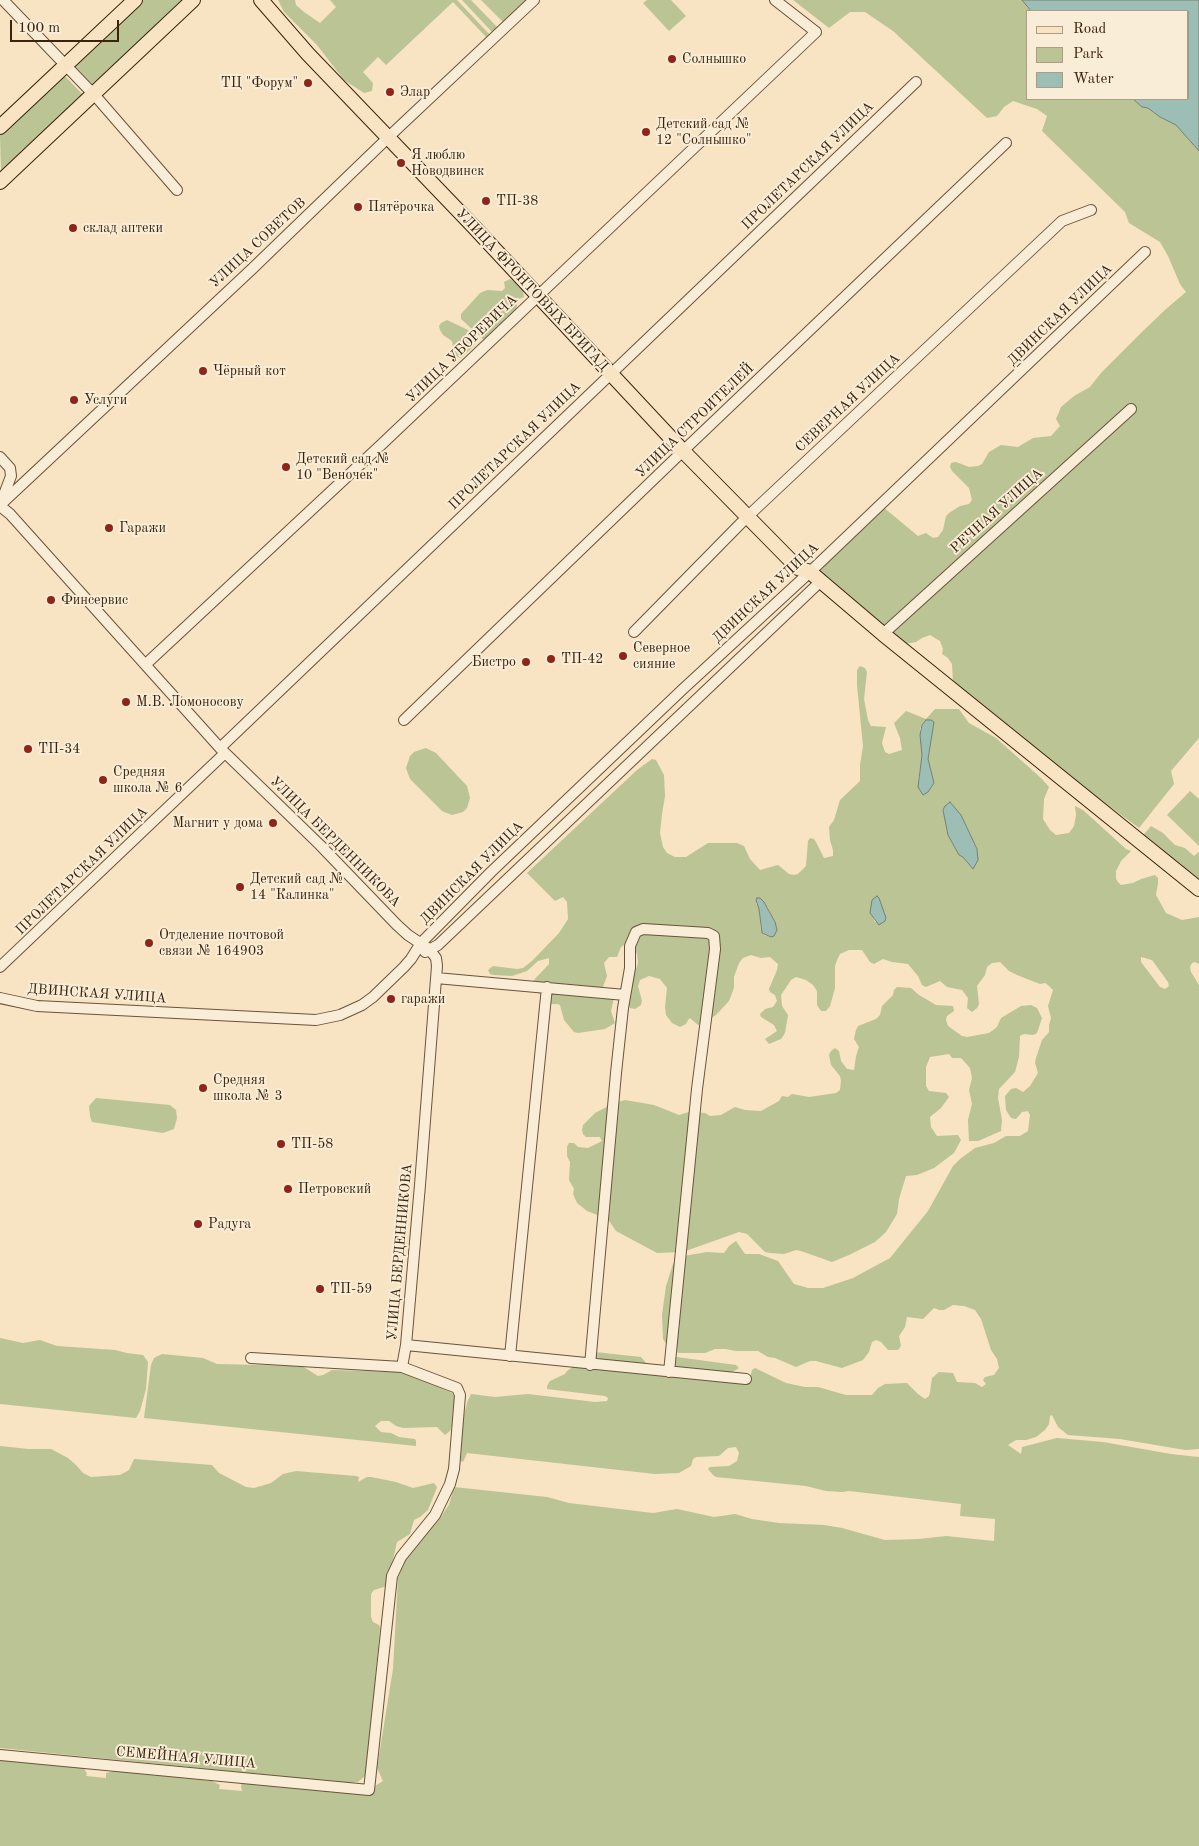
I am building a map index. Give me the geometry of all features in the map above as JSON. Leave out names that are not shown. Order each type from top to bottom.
[{"type":"main road","points":[[0,127],[135,0]]},
{"type":"main road","points":[[0,182],[194,0]]},
{"type":"main road","name":"УЛИЦА ФРОНТОВЫХ БРИГАД","points":[[260,0],[308,54],[683,451],[798,568],[810,572],[883,634],[1199,889]]},
{"type":"street","points":[[3,0],[93,94],[177,190]]},
{"type":"street","name":"УЛИЦА СОВЕТОВ","points":[[0,505],[252,269],[534,0]]},
{"type":"street","name":"УЛИЦА УБОРЕВИЧА","points":[[146,664],[816,32],[775,0]]},
{"type":"street","name":"ПРОЛЕТАРСКАЯ УЛИЦА","points":[[0,967],[611,374],[916,82]]},
{"type":"street","name":"УЛИЦА СТРОИТЕЛЕЙ","points":[[404,720],[1006,143]]},
{"type":"street","name":"СЕВЕРНАЯ УЛИЦА","points":[[634,632],[747,517],[1062,221],[1091,210]]},
{"type":"street","name":"ДВИНСКАЯ УЛИЦА","points":[[0,998],[37,1006],[316,1020],[340,1016],[362,1005],[373,997],[425,946],[498,865],[683,689],[810,572],[1145,252]]},
{"type":"street","name":"РЕЧНАЯ УЛИЦА","points":[[883,634],[1131,409]]},
{"type":"street","points":[[0,457],[10,468],[28,477]]},
{"type":"street","points":[[0,505],[11,476],[10,468]]},
{"type":"street","name":"УЛИЦА БЕРДЕННИКОВА","points":[[0,505],[223,750],[320,845],[397,925],[425,946],[436,958],[436,978],[406,1345],[402,1368]]},
{"type":"street","name":"ДВИНСКАЯ УЛИЦА","points":[[425,946],[438,945],[820,582]]},
{"type":"street","points":[[590,1365],[616,1073],[630,968],[630,946],[636,932],[643,929],[708,933],[714,936],[714,949],[697,1089],[669,1372]]},
{"type":"street","points":[[436,978],[625,995]]},
{"type":"street","points":[[510,1356],[547,987]]},
{"type":"street","points":[[406,1345],[590,1365],[746,1379]]},
{"type":"street","points":[[251,1358],[402,1368]]},
{"type":"street","name":"СЕМЕЙНАЯ УЛИЦА","points":[[0,1754],[369,1790],[392,1576],[400,1557],[436,1515],[450,1484],[454,1469],[459,1413],[460,1395],[457,1388],[402,1368]]},
{"type":"green space","points":[[143,0],[185,0],[92,84],[74,65]]},
{"type":"green space","points":[[278,0],[295,0],[296,5],[320,23],[336,7],[330,0],[457,0],[490,35],[487,38],[453,2],[386,65],[378,57],[363,72],[373,83],[372,91],[364,93],[344,80],[317,45],[284,12]]},
{"type":"green space","points":[[462,0],[471,0],[498,28],[493,33]]},
{"type":"green space","points":[[481,0],[528,0],[503,22]]},
{"type":"green space","points":[[647,0],[671,0],[686,16],[669,31],[643,3]]},
{"type":"green space","points":[[793,0],[1022,0],[1030,10],[1026,10],[1026,100],[1134,100],[1142,107],[1148,108],[1176,125],[1199,151],[1199,738],[1171,771],[1174,784],[1139,828],[959,696],[953,683],[952,664],[942,654],[943,649],[940,641],[930,635],[916,642],[899,645],[816,571],[883,507],[918,536],[926,533],[933,538],[938,537],[943,530],[946,516],[960,506],[969,504],[972,500],[969,488],[952,471],[951,463],[956,462],[969,467],[978,466],[982,464],[989,452],[1001,445],[1018,447],[1033,438],[1051,436],[1060,426],[1056,419],[1061,407],[1074,396],[1090,387],[1101,373],[1144,330],[1186,292],[1180,284],[1160,242],[1129,223],[1125,212],[1042,131],[1047,116],[1037,109],[1013,101],[1004,107],[997,116],[987,118],[893,31],[865,12],[850,12],[829,28]]},
{"type":"green space","points":[[64,75],[82,94],[1,170],[0,135]]},
{"type":"green space","points":[[510,279],[517,283],[523,291],[524,297],[517,300],[515,311],[484,340],[461,319],[461,314],[480,293],[487,290],[502,291],[505,288],[504,282]]},
{"type":"green space","points":[[447,320],[468,330],[475,340],[474,346],[461,358],[454,356],[452,341],[443,335],[440,330],[439,326],[441,323]]},
{"type":"green space","points":[[860,666],[865,668],[867,672],[864,699],[871,726],[886,727],[882,743],[885,752],[889,754],[902,750],[894,723],[906,711],[926,719],[935,709],[959,709],[969,723],[996,738],[1049,787],[1044,799],[1043,819],[1050,830],[1056,835],[1069,833],[1074,826],[1075,806],[1083,810],[1126,849],[1131,851],[1121,861],[1116,871],[1116,879],[1121,885],[1155,875],[1158,878],[1156,895],[1166,913],[1182,920],[1199,917],[1199,964],[1192,963],[1190,967],[1199,985],[1199,1449],[1185,1450],[1120,1439],[1068,1435],[1058,1427],[1052,1415],[1045,1430],[1036,1437],[1016,1440],[1008,1445],[1021,1454],[1022,1447],[1057,1438],[1103,1442],[1199,1457],[1199,1846],[0,1846],[0,1759],[83,1766],[87,1774],[86,1776],[106,1778],[106,1773],[114,1771],[212,1781],[220,1785],[219,1789],[242,1791],[242,1783],[359,1792],[361,1795],[383,1781],[377,1768],[393,1669],[398,1578],[404,1561],[449,1505],[454,1487],[547,1497],[569,1503],[653,1513],[677,1509],[714,1517],[735,1514],[779,1523],[824,1525],[842,1528],[885,1540],[946,1536],[994,1541],[995,1519],[960,1516],[961,1504],[849,1491],[826,1491],[806,1486],[716,1477],[713,1475],[708,1469],[710,1467],[729,1466],[737,1461],[739,1453],[736,1447],[728,1448],[719,1456],[696,1457],[693,1459],[691,1466],[679,1473],[655,1474],[467,1453],[463,1462],[459,1460],[462,1421],[471,1394],[495,1397],[528,1394],[595,1402],[607,1401],[608,1398],[605,1396],[547,1389],[550,1381],[565,1374],[595,1352],[641,1357],[647,1364],[664,1370],[667,1363],[665,1356],[736,1365],[739,1368],[731,1373],[750,1378],[752,1370],[755,1368],[786,1383],[805,1387],[818,1387],[846,1395],[872,1395],[885,1384],[907,1383],[925,1399],[929,1396],[932,1378],[939,1372],[953,1373],[957,1382],[975,1383],[982,1387],[986,1384],[983,1380],[985,1377],[994,1375],[999,1368],[981,1319],[975,1310],[964,1306],[953,1305],[944,1310],[934,1308],[923,1319],[907,1317],[905,1327],[899,1336],[901,1346],[898,1350],[888,1350],[881,1342],[876,1340],[872,1342],[869,1352],[863,1360],[842,1368],[816,1361],[810,1361],[796,1367],[768,1357],[758,1351],[715,1349],[705,1353],[679,1353],[669,1348],[663,1339],[662,1315],[666,1286],[676,1260],[684,1256],[707,1252],[724,1253],[736,1241],[745,1254],[759,1254],[778,1261],[794,1284],[808,1288],[823,1288],[853,1278],[890,1258],[928,1211],[953,1166],[960,1159],[975,1148],[994,1143],[1006,1136],[1020,1136],[1028,1131],[1030,1115],[1028,1111],[1022,1112],[1016,1119],[1011,1118],[1006,1110],[1005,1096],[1011,1089],[1016,1088],[1023,1092],[1030,1086],[1038,1073],[1035,1063],[1036,1058],[1042,1040],[1049,1032],[1051,1018],[1048,1006],[1053,990],[1048,985],[1045,983],[1040,984],[1017,975],[1009,971],[1000,962],[992,963],[987,967],[985,975],[977,986],[979,1004],[972,1012],[967,1008],[968,998],[962,990],[947,987],[940,981],[926,987],[922,985],[918,976],[908,964],[883,959],[874,964],[870,962],[862,950],[849,950],[840,954],[837,960],[835,966],[835,988],[830,1006],[826,1011],[821,1011],[817,1005],[817,991],[813,985],[806,980],[796,977],[791,980],[781,995],[782,1006],[788,1015],[785,1033],[781,1039],[769,1044],[765,1039],[777,1031],[774,1025],[761,1017],[760,1014],[765,1009],[773,1007],[777,1001],[775,995],[769,989],[778,964],[770,957],[761,958],[751,955],[743,958],[734,977],[734,988],[729,1001],[716,1015],[705,1022],[698,1025],[690,1018],[686,1024],[680,1027],[672,1023],[666,1015],[667,988],[660,979],[649,976],[640,980],[638,986],[642,1001],[641,1005],[635,1009],[630,1008],[628,1005],[631,995],[626,980],[635,972],[638,963],[637,954],[632,946],[624,945],[621,947],[617,957],[609,957],[604,963],[607,976],[603,990],[614,998],[611,1011],[615,1023],[605,1029],[578,1033],[574,1032],[564,1020],[560,1005],[550,1004],[542,995],[534,991],[533,981],[549,964],[549,958],[538,961],[527,971],[512,976],[490,974],[488,970],[493,966],[523,968],[559,933],[568,919],[567,902],[563,897],[555,901],[527,873],[637,770],[652,759],[656,760],[664,775],[665,796],[660,833],[663,847],[667,853],[675,857],[686,857],[708,843],[737,843],[744,846],[750,859],[760,870],[778,865],[789,874],[794,875],[798,874],[806,866],[808,841],[810,838],[814,839],[824,858],[833,856],[829,827],[834,820],[840,800],[860,781],[863,746],[857,670]],"holes":[[[926,720],[934,722],[928,759],[934,783],[928,792],[918,782],[922,755],[920,729]],[[950,803],[961,815],[977,849],[972,868],[959,855],[948,835],[943,810]],[[760,898],[775,922],[771,937],[764,935],[761,931],[759,909],[756,903]],[[879,898],[886,920],[875,922],[870,911],[873,902]],[[1141,957],[1152,960],[1168,982],[1169,986],[1165,989],[1160,987],[1141,962]]]},
{"type":"green space","points":[[426,748],[436,753],[467,786],[470,798],[467,808],[463,812],[452,815],[442,811],[410,779],[406,768],[410,756],[414,752]]},
{"type":"green space","points":[[1190,791],[1199,799],[1199,846],[1167,815]]},
{"type":"green space","points":[[1151,826],[1163,833],[1175,845],[1185,848],[1194,856],[1199,852],[1199,893],[1139,840]]},
{"type":"green space","points":[[897,987],[911,988],[936,1005],[953,1006],[954,1011],[947,1016],[946,1020],[948,1026],[962,1036],[967,1037],[989,1033],[997,1027],[1001,1018],[1021,1006],[1031,1005],[1037,1008],[1042,1018],[1037,1033],[1020,1036],[1019,1057],[1015,1072],[999,1089],[998,1098],[1002,1120],[1001,1131],[978,1141],[969,1141],[968,1120],[972,1104],[969,1090],[972,1078],[970,1068],[961,1058],[952,1058],[949,1054],[930,1057],[926,1067],[926,1086],[929,1091],[946,1093],[949,1097],[941,1108],[930,1117],[931,1127],[937,1136],[958,1135],[961,1140],[954,1153],[934,1168],[917,1175],[906,1176],[899,1199],[897,1214],[886,1232],[875,1242],[832,1262],[796,1250],[784,1254],[765,1252],[747,1234],[739,1232],[683,1252],[657,1253],[616,1231],[608,1219],[587,1211],[577,1203],[573,1194],[574,1189],[569,1180],[570,1162],[567,1156],[567,1147],[569,1143],[574,1143],[578,1147],[588,1148],[602,1141],[600,1137],[586,1137],[582,1130],[583,1125],[595,1113],[614,1103],[625,1100],[654,1105],[679,1115],[689,1112],[705,1113],[710,1116],[721,1115],[735,1107],[761,1111],[779,1101],[782,1096],[788,1097],[792,1094],[809,1097],[836,1093],[840,1090],[841,1081],[840,1076],[831,1065],[829,1055],[831,1051],[835,1048],[839,1051],[841,1061],[847,1069],[854,1070],[859,1047],[854,1039],[858,1026],[876,1019],[880,1015],[882,1006],[893,995]]},
{"type":"green space","points":[[96,1098],[170,1105],[176,1110],[177,1118],[174,1129],[163,1133],[92,1122],[89,1106]]},
{"type":"green space","points":[[0,1338],[23,1343],[40,1340],[57,1346],[115,1350],[143,1355],[148,1362],[146,1389],[140,1411],[136,1418],[0,1404]]},
{"type":"green space","points":[[162,1354],[203,1358],[217,1364],[302,1366],[318,1376],[332,1370],[404,1372],[452,1393],[455,1397],[452,1426],[445,1435],[437,1427],[403,1428],[389,1421],[381,1421],[375,1426],[381,1432],[415,1439],[416,1446],[144,1418],[151,1365],[154,1358]]},
{"type":"green space","points":[[0,1446],[51,1449],[68,1458],[83,1473],[91,1477],[120,1475],[129,1470],[134,1459],[212,1465],[219,1473],[246,1487],[254,1488],[271,1483],[283,1474],[296,1471],[356,1476],[359,1477],[358,1482],[371,1477],[413,1488],[434,1483],[437,1487],[428,1510],[414,1520],[410,1534],[397,1542],[387,1586],[374,1590],[371,1594],[371,1617],[373,1622],[379,1625],[380,1628],[366,1775],[358,1782],[348,1783],[0,1748]]},
{"type":"water","points":[[1022,0],[1199,0],[1199,151],[1176,125],[1148,108],[1142,107],[1134,100],[1189,100],[1189,10],[1030,10]]},
{"type":"water","points":[[926,720],[934,722],[928,759],[934,783],[928,792],[923,795],[918,787],[922,755],[920,735],[922,725]]},
{"type":"water","points":[[950,802],[961,815],[977,849],[978,860],[973,869],[959,855],[948,835],[943,810]]},
{"type":"water","points":[[877,896],[886,918],[879,925],[870,913],[872,900]]},
{"type":"water","points":[[757,898],[764,902],[775,922],[777,930],[774,936],[771,937],[762,933]]},
{"type":"place","name":"Солнышко","points":[[672,59]]},
{"type":"place","name":"ТЦ \"Форум\"","points":[[308,83]]},
{"type":"place","name":"Элар","points":[[390,92]]},
{"type":"place","name":"Детский сад № 12 \"Солнышко\"","points":[[646,132]]},
{"type":"place","name":"Я люблю Новодвинск","points":[[401,163]]},
{"type":"place","name":"ТП-38","points":[[486,201]]},
{"type":"place","name":"Пятёрочка","points":[[358,207]]},
{"type":"place","name":"склад аптеки","points":[[73,228]]},
{"type":"place","name":"Чёрный кот","points":[[203,371]]},
{"type":"place","name":"Услуги","points":[[74,400]]},
{"type":"place","name":"Детский сад № 10 \"Веночек\"","points":[[286,467]]},
{"type":"place","name":"Гаражи","points":[[109,528]]},
{"type":"place","name":"Финсервис","points":[[51,600]]},
{"type":"place","name":"Северное сияние","points":[[623,656]]},
{"type":"place","name":"ТП-42","points":[[551,659]]},
{"type":"place","name":"Бистро","points":[[526,662]]},
{"type":"place","name":"М.В. Ломоносову","points":[[126,702]]},
{"type":"place","name":"ТП-34","points":[[28,749]]},
{"type":"place","name":"Средняя школа № 6","points":[[103,780]]},
{"type":"place","name":"Магнит у дома","points":[[273,823]]},
{"type":"place","name":"Детский сад № 14 \"Калинка\"","points":[[240,887]]},
{"type":"place","name":"Отделение почтовой связи № 164903","points":[[149,943]]},
{"type":"place","name":"гаражи","points":[[391,999]]},
{"type":"place","name":"Средняя школа № 3","points":[[203,1088]]},
{"type":"place","name":"ТП-58","points":[[281,1144]]},
{"type":"place","name":"Петровский","points":[[288,1189]]},
{"type":"place","name":"Радуга","points":[[198,1224]]},
{"type":"place","name":"ТП-59","points":[[320,1289]]}]
